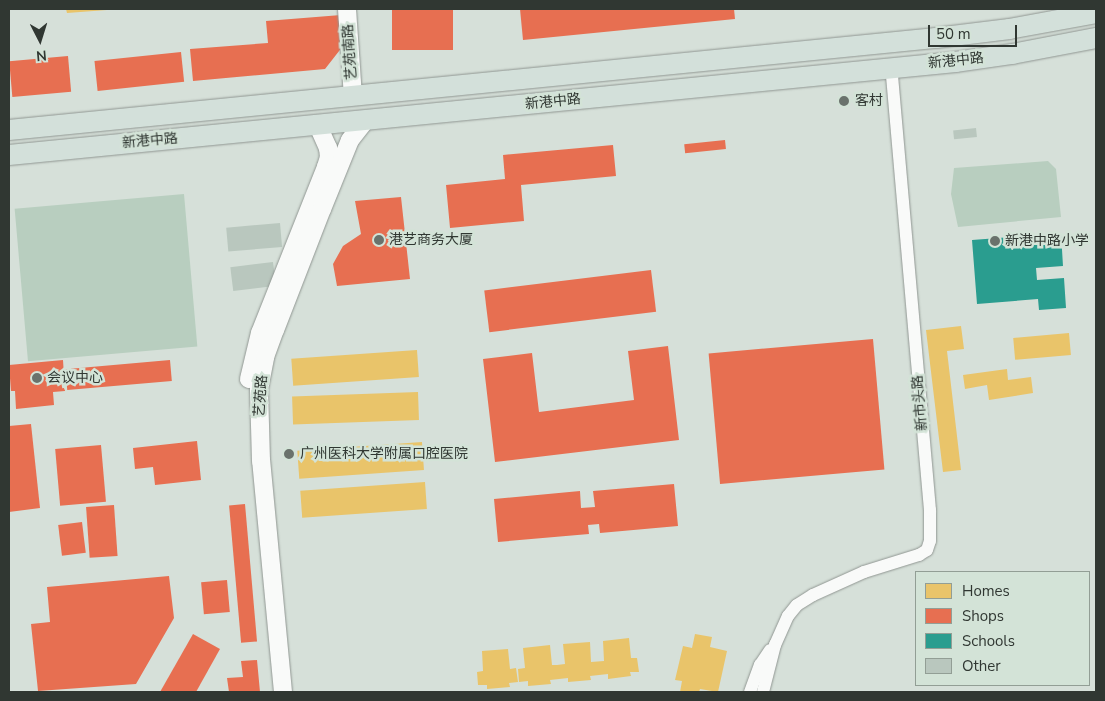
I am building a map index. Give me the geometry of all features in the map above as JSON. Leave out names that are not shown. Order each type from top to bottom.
[{"type":"main road","name":"新港中路","points":[[9,130],[973,34],[1096,13]]},
{"type":"main road","name":"新港中路","points":[[9,155],[891,68],[1004,55],[1096,38]]},
{"type":"street","name":"艺苑南路","points":[[348,9],[353,96]]},
{"type":"street","name":"新市头路","points":[[763,692],[775,645],[788,616],[797,605],[813,595],[864,572],[919,555],[926,550],[930,541],[930,510],[891,68]]},
{"type":"street","name":"艺苑路","points":[[283,692],[260,438],[260,382],[275,330],[322,209],[350,140],[365,121]]},
{"type":"street","name":"艺苑路","points":[[272,692],[248,440],[248,395],[251,366],[258,338],[329,156],[326,141],[318,126]]},
{"type":"street","name":"新市头路","points":[[750,692],[760,665],[775,645]]},
{"type":"green space","points":[[1048,161],[1056,169],[1061,217],[958,227],[951,194],[954,168]]},
{"type":"green space","points":[[184,194],[197,346],[28,361],[15,209]]},
{"type":"building: Homes","points":[[66,9],[107,9],[107,10],[67,13]]},
{"type":"building: Homes","points":[[961,326],[964,349],[947,351],[961,470],[943,472],[926,330]]},
{"type":"building: Homes","points":[[1069,333],[1071,355],[1015,360],[1013,338]]},
{"type":"building: Homes","points":[[417,350],[419,377],[293,386],[291,359]]},
{"type":"building: Homes","points":[[1007,369],[1008,380],[1031,377],[1033,393],[989,400],[987,385],[965,389],[963,375]]},
{"type":"building: Homes","points":[[418,392],[419,420],[293,424],[292,396]]},
{"type":"building: Homes","points":[[422,442],[424,470],[299,479],[297,451]]},
{"type":"building: Homes","points":[[425,482],[427,509],[302,518],[300,491]]},
{"type":"building: Homes","points":[[695,634],[712,637],[710,647],[727,651],[718,692],[700,689],[699,692],[680,692],[682,681],[675,680],[683,646],[692,648]]},
{"type":"building: Homes","points":[[629,638],[631,658],[637,658],[639,672],[630,672],[631,676],[608,679],[608,674],[590,676],[591,680],[568,682],[568,678],[550,680],[551,684],[528,686],[528,681],[519,682],[518,669],[525,668],[523,648],[550,645],[552,665],[557,665],[565,664],[563,644],[590,642],[591,662],[604,661],[603,641]]},
{"type":"building: Homes","points":[[508,649],[510,669],[516,668],[518,682],[509,683],[510,687],[487,689],[487,685],[478,685],[477,672],[483,671],[482,651]]},
{"type":"building: Shops","points":[[392,9],[453,9],[453,50],[392,50]]},
{"type":"building: Shops","points":[[520,9],[734,9],[735,19],[523,40]]},
{"type":"building: Shops","points":[[341,15],[343,46],[325,69],[193,81],[190,49],[268,43],[266,21]]},
{"type":"building: Shops","points":[[181,52],[184,82],[98,91],[94,61]]},
{"type":"building: Shops","points":[[68,56],[71,92],[12,97],[9,61]]},
{"type":"building: Shops","points":[[725,140],[726,149],[685,153],[684,144]]},
{"type":"building: Shops","points":[[613,145],[616,176],[521,185],[524,221],[450,228],[446,185],[505,179],[503,155]]},
{"type":"building: Shops","name":"港艺商务大厦","points":[[401,197],[410,279],[337,286],[333,264],[343,246],[361,234],[355,201]]},
{"type":"building: Shops","points":[[651,270],[656,312],[489,332],[484,290]]},
{"type":"building: Shops","points":[[873,339],[884,470],[720,484],[709,353]]},
{"type":"building: Shops","points":[[668,346],[679,440],[495,462],[483,359],[532,353],[539,412],[634,400],[628,351]]},
{"type":"building: Shops","name":"会议中心","points":[[63,360],[65,391],[53,392],[54,405],[16,409],[15,391],[11,391],[9,365]]},
{"type":"building: Shops","points":[[170,360],[172,381],[67,390],[65,369]]},
{"type":"building: Shops","points":[[31,424],[40,508],[9,512],[9,426]]},
{"type":"building: Shops","points":[[197,441],[201,480],[155,485],[153,467],[135,469],[133,448]]},
{"type":"building: Shops","points":[[101,445],[106,502],[60,506],[55,449]]},
{"type":"building: Shops","points":[[674,484],[678,526],[600,533],[599,524],[588,525],[589,534],[498,542],[494,499],[580,491],[581,508],[595,507],[593,491]]},
{"type":"building: Shops","points":[[245,504],[257,641],[241,643],[229,505]]},
{"type":"building: Shops","points":[[114,505],[118,556],[90,558],[86,507]]},
{"type":"building: Shops","points":[[82,522],[86,553],[62,556],[58,525]]},
{"type":"building: Shops","points":[[169,576],[174,618],[136,684],[38,691],[31,624],[50,622],[47,587]]},
{"type":"building: Shops","points":[[227,580],[230,612],[204,614],[201,582]]},
{"type":"building: Shops","points":[[193,634],[220,649],[196,692],[160,692]]},
{"type":"building: Shops","points":[[257,660],[260,692],[229,692],[227,678],[243,677],[241,661]]},
{"type":"building: Schools","points":[[1061,233],[1063,266],[1036,268],[1037,280],[1064,278],[1066,308],[1039,310],[1038,299],[977,304],[972,240]]},
{"type":"building: Other","points":[[976,128],[977,137],[954,139],[953,130]]},
{"type":"building: Other","points":[[280,223],[282,247],[228,252],[226,228]]},
{"type":"building: Other","points":[[273,262],[276,286],[233,291],[230,267]]},
{"type":"place","name":"客村","points":[[844,101]]},
{"type":"place","name":"港艺商务大厦","points":[[379,240]]},
{"type":"place","name":"新港中路小学","points":[[995,241]]},
{"type":"place","name":"会议中心","points":[[37,378]]},
{"type":"place","name":"广州医科大学附属口腔医院","points":[[289,454]]}]
